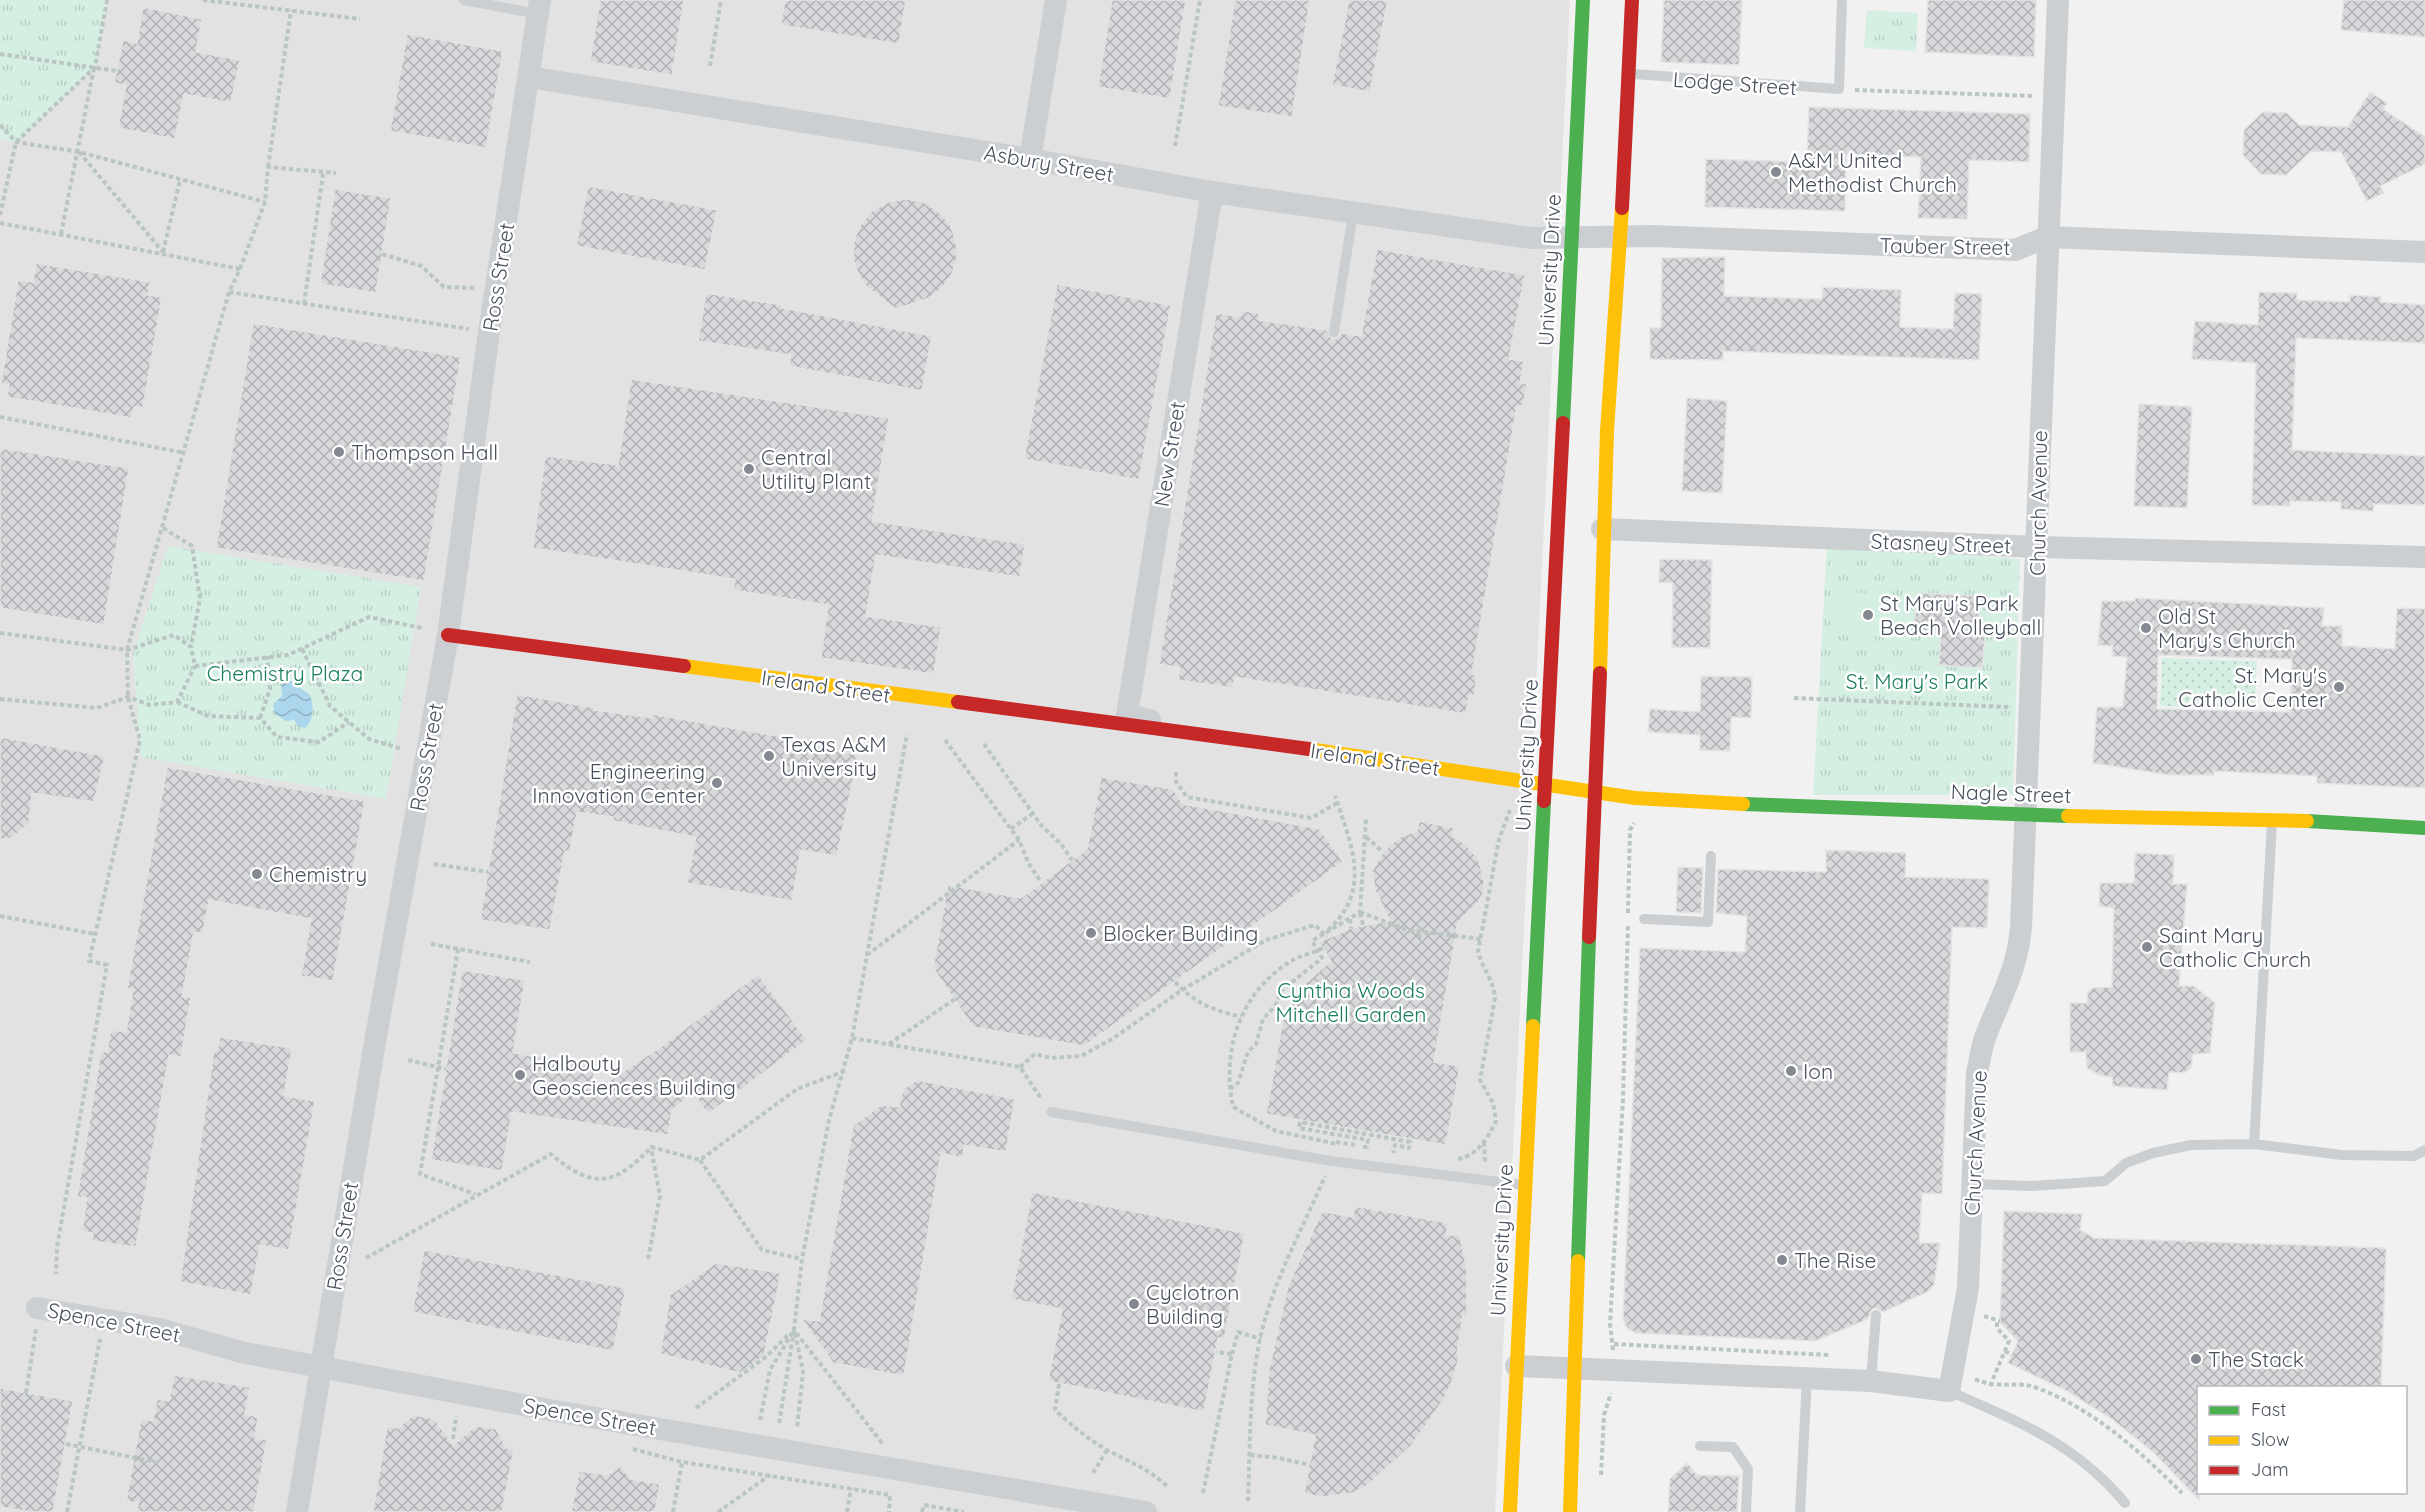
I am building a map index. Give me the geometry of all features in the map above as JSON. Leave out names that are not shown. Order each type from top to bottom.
[{"type":"main road","name":"University Drive","points":[[1510,1512],[1583,0]]},
{"type":"main road","points":[[1570,1512],[1602,529],[1631,74],[1632,0]]},
{"type":"main road","name":"Ireland Street","points":[[448,635],[1357,755],[1595,792]]},
{"type":"main road","name":"Nagle Street","points":[[1595,792],[1635,798],[1713,803],[2026,815],[2272,819],[2425,828]]},
{"type":"street","points":[[1030,159],[1056,0]]},
{"type":"street","name":"Church Avenue","points":[[1949,1391],[1965,1316],[1977,1072],[1985,1038],[2014,971],[2019,952],[2038,547],[2047,237],[2058,0]]},
{"type":"street","name":"Ross Street","points":[[297,1512],[375,1042],[448,635],[495,288],[539,7]]},
{"type":"street","name":"Asbury Street","points":[[529,77],[1353,214],[1531,238],[1571,238]]},
{"type":"street","name":"New Street","points":[[1127,716],[1212,192]]},
{"type":"street","name":"Tauber Street","points":[[1571,238],[1619,237],[2015,250],[2047,237],[2425,252]]},
{"type":"street","name":"Stasney Street","points":[[1602,529],[2038,547],[2425,557]]},
{"type":"street","name":"Ireland Street","points":[[1127,716],[1160,722],[1204,736]]},
{"type":"street","name":"Spence Street","points":[[37,1316],[160,1329],[241,1352],[322,1365],[555,1411],[1146,1512]]},
{"type":"street","points":[[1516,1366],[1871,1381],[1949,1391]]},
{"type":"lane","points":[[464,0],[539,7]]},
{"type":"lane","points":[[1839,89],[1842,0]]},
{"type":"lane","name":"Lodge Street","points":[[1631,74],[1839,89]]},
{"type":"lane","points":[[1334,332],[1353,214]]},
{"type":"lane","points":[[2254,1144],[2272,819]]},
{"type":"lane","points":[[1644,919],[1708,922],[1711,856]]},
{"type":"lane","points":[[1051,1112],[1330,1161],[1524,1185]]},
{"type":"lane","points":[[1972,1184],[2032,1186],[2105,1181],[2126,1163],[2153,1153],[2191,1145],[2254,1144],[2342,1155],[2414,1156],[2425,1150]]},
{"type":"lane","points":[[1871,1381],[1876,1315]]},
{"type":"lane","points":[[1800,1512],[1807,1378]]},
{"type":"lane","points":[[1949,1391],[2030,1426],[2077,1456],[2107,1482],[2125,1503]]},
{"type":"lane","points":[[1700,1446],[1733,1447],[1748,1469],[1746,1512]]},
{"type":"path","points":[[61,234],[79,152],[107,0]]},
{"type":"path","points":[[203,0],[360,19]]},
{"type":"path","points":[[710,66],[721,0]]},
{"type":"path","points":[[1175,146],[1200,0]]},
{"type":"path","points":[[56,1274],[57,1247],[107,965],[89,961],[140,740],[128,697],[127,650],[229,292],[265,202],[291,10]]},
{"type":"path","points":[[0,54],[117,71]]},
{"type":"path","points":[[0,215],[16,142],[95,67]]},
{"type":"path","points":[[1839,89],[2040,97]]},
{"type":"path","points":[[0,125],[16,142],[79,152],[265,202]]},
{"type":"path","points":[[79,152],[163,252]]},
{"type":"path","points":[[268,168],[323,174],[336,173]]},
{"type":"path","points":[[304,304],[323,174]]},
{"type":"path","points":[[163,252],[180,180]]},
{"type":"path","points":[[0,223],[163,252],[240,269]]},
{"type":"path","points":[[382,254],[421,266],[444,287],[495,288]]},
{"type":"path","points":[[229,292],[489,332]]},
{"type":"path","points":[[0,417],[185,453]]},
{"type":"path","points":[[163,528],[192,546],[200,598],[191,647],[195,666],[177,702]]},
{"type":"path","points":[[195,666],[288,655],[369,617],[423,628]]},
{"type":"path","points":[[0,633],[127,650],[174,635],[191,647]]},
{"type":"path","points":[[302,648],[330,706],[369,739],[402,749]]},
{"type":"path","points":[[260,718],[270,689],[267,656]]},
{"type":"path","points":[[0,699],[97,708],[128,697],[150,705],[177,702],[208,716],[260,718],[277,737],[319,742],[349,722]]},
{"type":"path","points":[[1794,698],[2007,706]]},
{"type":"path","points":[[779,1424],[794,1330],[802,1259],[829,1120],[845,1071],[852,1038],[907,734]]},
{"type":"path","points":[[945,740],[1019,840],[1029,864],[1041,882]]},
{"type":"path","points":[[984,744],[1033,814],[1072,860]]},
{"type":"path","points":[[1176,771],[1176,782],[1187,798],[1311,818],[1338,803]]},
{"type":"path","points":[[1326,935],[1343,914],[1354,890],[1357,866],[1335,796]]},
{"type":"path","points":[[1447,1161],[1469,1157],[1484,1141],[1496,1121],[1492,1103],[1480,1080],[1495,998],[1494,987],[1482,967],[1478,952],[1499,839],[1510,810]]},
{"type":"path","points":[[1011,829],[1033,814]]},
{"type":"path","points":[[1363,925],[1360,912],[1366,819]]},
{"type":"path","points":[[1629,901],[1630,830],[1634,822]]},
{"type":"path","points":[[1366,837],[1383,852]]},
{"type":"path","points":[[867,955],[1019,840]]},
{"type":"path","points":[[434,864],[488,872]]},
{"type":"path","points":[[1360,912],[1420,932],[1480,939]]},
{"type":"path","points":[[1230,1090],[1238,1083],[1248,1053],[1256,1044],[1263,1018],[1275,1006],[1282,990],[1322,958],[1312,941],[1326,935],[1360,912]]},
{"type":"path","points":[[0,916],[95,934]]},
{"type":"path","points":[[1350,919],[1351,928]]},
{"type":"path","points":[[1020,1067],[1035,1054],[1051,1058],[1082,1056],[1112,1039],[1182,990],[1266,940],[1315,925],[1326,935]]},
{"type":"path","points":[[1419,939],[1421,927]]},
{"type":"path","points":[[1613,1351],[1610,1324],[1623,1099],[1628,936]]},
{"type":"path","points":[[431,944],[530,962]]},
{"type":"path","points":[[1323,948],[1294,960],[1272,976],[1258,990],[1241,1017],[1231,1044],[1228,1072],[1233,1107],[1276,1131],[1367,1147],[1368,1140],[1299,1128],[1300,1122],[1410,1142],[1409,1148],[1395,1145]]},
{"type":"path","points":[[458,949],[436,1066],[420,1174],[476,1194]]},
{"type":"path","points":[[1175,982],[1192,1000],[1216,1011],[1241,1017]]},
{"type":"path","points":[[888,1044],[955,999]]},
{"type":"path","points":[[852,1038],[1020,1067],[1051,1112]]},
{"type":"path","points":[[408,1060],[446,1069]]},
{"type":"path","points":[[700,1160],[797,1089],[845,1071]]},
{"type":"path","points":[[1484,1141],[1485,1162]]},
{"type":"path","points":[[1334,1142],[1340,1148],[1372,1153]]},
{"type":"path","points":[[651,1147],[700,1160],[762,1250],[802,1259]]},
{"type":"path","points":[[366,1257],[551,1154],[581,1175],[608,1180],[633,1166],[651,1147]]},
{"type":"path","points":[[648,1259],[660,1196],[651,1147]]},
{"type":"path","points":[[1382,1155],[1401,1156]]},
{"type":"path","points":[[1248,1501],[1257,1355],[1281,1270],[1306,1221],[1330,1161]]},
{"type":"path","points":[[26,1393],[37,1316]]},
{"type":"path","points":[[1989,1320],[1999,1321],[1997,1328],[2009,1341],[1990,1386]]},
{"type":"path","points":[[696,1408],[767,1356],[794,1330]]},
{"type":"path","points":[[760,1420],[770,1370],[794,1330]]},
{"type":"path","points":[[794,1330],[803,1371],[797,1429]]},
{"type":"path","points":[[794,1330],[882,1443]]},
{"type":"path","points":[[1203,1493],[1238,1332],[1261,1339]]},
{"type":"path","points":[[67,1512],[101,1335]]},
{"type":"path","points":[[1614,1344],[1833,1356]]},
{"type":"path","points":[[2004,1351],[2012,1355]]},
{"type":"path","points":[[1216,1352],[1232,1354]]},
{"type":"path","points":[[1975,1379],[1990,1386],[2035,1387],[2072,1405],[2123,1440],[2157,1468],[2182,1493]]},
{"type":"path","points":[[1059,1384],[1055,1410],[1076,1429],[1107,1450],[1149,1470],[1167,1486]]},
{"type":"path","points":[[1601,1480],[1604,1415],[1611,1393]]},
{"type":"path","points":[[453,1438],[456,1416]]},
{"type":"path","points":[[66,1444],[156,1462]]},
{"type":"path","points":[[1093,1473],[1107,1450]]},
{"type":"path","points":[[1250,1455],[1279,1458],[1310,1465]]},
{"type":"path","points":[[673,1512],[682,1462],[890,1495],[889,1512]]},
{"type":"path","points":[[717,1512],[770,1475]]},
{"type":"path","points":[[847,1512],[851,1488]]},
{"type":"path","points":[[922,1512],[924,1505],[964,1512]]},
{"type":"shaded area","name":"Texas A&M University","points":[[0,0],[1570,0],[1495,1512],[0,1512]]},
{"type":"green space","points":[[0,0],[107,0],[95,67],[16,142],[0,139]]},
{"type":"green space","points":[[1867,10],[1918,13],[1916,51],[1864,48]]},
{"type":"green space","name":"St. Mary's Park","points":[[1827,544],[2020,559],[2013,795],[1813,795]]},
{"type":"green space","name":"Chemistry Plaza","points":[[168,546],[421,587],[386,799],[141,757],[133,654]]},
{"type":"green space","name":"St Mary's Park Beach Volleyball","points":[[1835,591],[1904,597],[1902,638],[1832,634]]},
{"type":"green space","points":[[2162,658],[2257,661],[2255,708],[2160,706]]},
{"type":"water","points":[[285,681],[291,681],[310,695],[312,713],[305,728],[298,726],[294,720],[286,721],[275,714],[273,704],[282,696],[281,686]]},
{"type":"building","points":[[600,0],[684,0],[672,75],[590,62]]},
{"type":"building","points":[[785,0],[906,0],[899,44],[781,25]]},
{"type":"building","points":[[1112,0],[1186,0],[1170,99],[1098,87]]},
{"type":"building","points":[[1235,0],[1310,0],[1292,117],[1218,106]]},
{"type":"building","points":[[1349,0],[1388,0],[1370,92],[1332,85]]},
{"type":"building","points":[[1664,0],[1742,0],[1739,65],[1661,62]]},
{"type":"building","points":[[1928,0],[2036,0],[2034,57],[1925,52]]},
{"type":"building","points":[[2344,0],[2425,0],[2425,37],[2341,30]]},
{"type":"building","points":[[143,7],[202,19],[196,52],[240,60],[231,103],[184,94],[175,139],[118,128],[126,85],[114,83],[123,40],[137,43]]},
{"type":"building","points":[[407,34],[503,51],[486,148],[390,131]]},
{"type":"building","points":[[2370,92],[2387,103],[2383,109],[2425,137],[2425,164],[2380,186],[2384,193],[2367,201],[2341,152],[2311,151],[2286,175],[2261,174],[2243,155],[2244,130],[2263,112],[2287,113],[2299,125],[2348,127]]},
{"type":"building","name":"A&M United Methodist Church","points":[[1809,107],[2030,114],[2029,162],[1969,160],[1967,219],[1918,218],[1921,157],[1846,154],[1845,211],[1705,207],[1706,159],[1807,162]]},
{"type":"building","points":[[588,186],[717,210],[705,270],[576,246]]},
{"type":"building","points":[[335,189],[391,198],[376,293],[320,284]]},
{"type":"building","points":[[906,199],[923,202],[938,211],[950,224],[956,241],[957,258],[952,274],[942,288],[929,298],[896,309],[867,287],[858,274],[853,258],[854,240],[861,224],[873,210],[888,202]]},
{"type":"building","points":[[1377,249],[1525,275],[1509,359],[1524,361],[1520,383],[1527,384],[1523,406],[1517,405],[1472,674],[1477,675],[1474,696],[1469,695],[1466,714],[1235,677],[1233,688],[1178,680],[1180,668],[1159,664],[1216,313],[1240,317],[1241,310],[1260,314],[1259,320],[1327,330],[1332,339],[1337,339],[1341,333],[1361,336]]},
{"type":"building","points":[[1725,257],[1724,296],[1822,299],[1823,287],[1901,290],[1900,327],[1953,329],[1955,293],[1982,294],[1979,360],[1723,351],[1723,360],[1650,359],[1650,328],[1661,328],[1662,258]]},
{"type":"building","points":[[36,263],[150,282],[148,295],[162,297],[143,408],[134,407],[132,418],[7,397],[9,385],[1,384],[18,280],[33,282]]},
{"type":"building","points":[[1057,284],[1171,305],[1139,480],[1024,459]]},
{"type":"building","points":[[2259,292],[2297,293],[2297,300],[2350,302],[2350,295],[2381,297],[2380,302],[2425,305],[2425,343],[2296,338],[2292,450],[2425,456],[2425,505],[2374,504],[2373,511],[2341,509],[2341,502],[2290,501],[2290,506],[2252,505],[2256,363],[2192,359],[2195,321],[2258,325]]},
{"type":"building","points":[[706,293],[782,305],[782,308],[932,336],[922,391],[789,366],[791,355],[698,341]]},
{"type":"building","name":"Thompson Hall","points":[[253,323],[461,357],[424,581],[216,548]]},
{"type":"building","name":"Central Utility Plant","points":[[631,379],[889,418],[872,521],[1025,544],[1020,577],[876,555],[866,616],[941,627],[934,674],[821,658],[828,605],[733,590],[735,579],[533,548],[545,456],[618,465]]},
{"type":"building","points":[[1687,398],[1727,401],[1722,493],[1682,491]]},
{"type":"building","points":[[2139,404],[2192,407],[2187,508],[2134,506]]},
{"type":"building","points":[[0,448],[129,468],[104,625],[0,608]]},
{"type":"building","points":[[1660,559],[1712,560],[1710,648],[1672,647],[1673,583],[1659,582]]},
{"type":"building","points":[[1917,593],[1980,596],[1977,633],[1985,635],[1982,668],[1939,665],[1941,631],[1914,630]]},
{"type":"building","name":"St. Mary's Catholic Center","points":[[2135,598],[2324,608],[2322,626],[2342,626],[2342,646],[2395,649],[2397,608],[2425,609],[2425,788],[2317,783],[2317,776],[2213,771],[2214,775],[2170,775],[2093,763],[2097,707],[2123,707],[2127,657],[2112,656],[2113,646],[2098,645],[2102,601],[2135,601]],"holes":[[[2158,655],[2292,659],[2290,712],[2157,709]]]},
{"type":"building","points":[[1701,676],[1752,677],[1751,718],[1731,717],[1730,751],[1700,750],[1700,735],[1648,732],[1650,709],[1700,712]]},
{"type":"building","name":"Engineering Innovation Center","points":[[517,694],[595,708],[594,710],[652,718],[652,714],[800,740],[800,743],[858,755],[837,856],[801,850],[792,901],[687,883],[696,837],[613,821],[613,817],[577,812],[570,851],[565,851],[550,930],[480,920]]},
{"type":"building","points":[[0,737],[105,756],[94,802],[32,793],[29,823],[12,838],[0,839]]},
{"type":"building","points":[[167,767],[365,801],[333,981],[301,976],[311,919],[209,900],[203,933],[194,932],[182,997],[191,997],[181,1057],[169,1055],[136,1247],[92,1241],[93,1233],[82,1231],[87,1198],[77,1197],[101,1051],[107,1052],[111,1030],[126,1032],[133,989],[127,988]]},
{"type":"building","name":"Blocker Building","points":[[1101,777],[1173,789],[1183,804],[1320,829],[1343,862],[1084,1046],[973,1027],[933,968],[948,885],[1021,898],[1087,849]]},
{"type":"building","points":[[1419,821],[1454,828],[1452,836],[1464,843],[1478,858],[1484,881],[1483,894],[1478,902],[1458,922],[1434,1062],[1460,1066],[1446,1145],[1266,1114],[1283,1020],[1300,988],[1331,961],[1319,942],[1351,928],[1390,921],[1375,890],[1372,871],[1383,852],[1400,837],[1417,831]]},
{"type":"building","points":[[1826,850],[1906,853],[1905,877],[1989,879],[1987,928],[1952,927],[1942,1194],[1922,1193],[1919,1243],[1940,1243],[1934,1285],[1927,1292],[1883,1312],[1877,1308],[1872,1309],[1868,1319],[1815,1341],[1635,1333],[1627,1328],[1623,1319],[1640,948],[1745,952],[1747,916],[1716,913],[1718,869],[1826,872]]},
{"type":"building","name":"Saint Mary Catholic Church","points":[[2135,853],[2174,855],[2173,884],[2187,884],[2179,986],[2194,986],[2215,1003],[2210,1053],[2193,1054],[2191,1067],[2184,1073],[2169,1072],[2167,1090],[2113,1086],[2112,1077],[2099,1075],[2087,1068],[2086,1052],[2070,1052],[2070,1003],[2087,1003],[2088,992],[2093,988],[2112,987],[2114,908],[2099,906],[2100,883],[2134,883]]},
{"type":"building","points":[[1678,867],[1703,868],[1701,913],[1676,912]]},
{"type":"building","name":"Halbouty Geosciences Building","points":[[462,970],[525,980],[513,1053],[595,1066],[591,1093],[662,1046],[758,974],[807,1040],[708,1114],[693,1094],[672,1110],[668,1135],[512,1112],[502,1171],[431,1160]]},
{"type":"building","points":[[220,1037],[292,1048],[284,1096],[315,1101],[289,1250],[260,1245],[251,1295],[180,1282],[214,1050],[217,1051]]},
{"type":"building","points":[[917,1080],[1015,1099],[1006,1152],[964,1145],[963,1158],[941,1153],[904,1376],[833,1363],[801,1318],[819,1321],[853,1126],[881,1105],[899,1107],[903,1089]]},
{"type":"building","name":"Cyclotron Building","points":[[1032,1192],[1245,1233],[1224,1339],[1218,1338],[1204,1412],[1048,1381],[1062,1309],[1011,1299]]},
{"type":"building","points":[[1355,1206],[1448,1223],[1446,1236],[1459,1234],[1464,1253],[1467,1273],[1467,1316],[1463,1315],[1457,1354],[1460,1355],[1452,1381],[1444,1399],[1412,1445],[1367,1486],[1353,1493],[1322,1497],[1304,1494],[1315,1435],[1265,1425],[1269,1369],[1288,1286],[1322,1211],[1353,1217]]},
{"type":"building","name":"The Stack","points":[[2004,1211],[2082,1214],[2080,1230],[2094,1238],[2386,1248],[2381,1386],[2197,1386],[2197,1494],[2199,1494],[2199,1500],[2154,1453],[2112,1419],[2067,1391],[2008,1363],[2018,1341],[2000,1322]]},
{"type":"building","points":[[424,1250],[626,1288],[613,1351],[412,1312]]},
{"type":"building","points":[[716,1263],[781,1273],[764,1356],[740,1373],[660,1354],[670,1295]]},
{"type":"building","points":[[174,1375],[250,1387],[245,1414],[258,1417],[255,1438],[267,1440],[254,1512],[137,1512],[138,1503],[126,1501],[141,1419],[153,1421],[157,1399],[169,1401]]},
{"type":"building","points":[[0,1388],[73,1401],[53,1512],[30,1512],[0,1507]]},
{"type":"building","points":[[414,1415],[435,1419],[453,1445],[476,1426],[496,1429],[507,1448],[514,1449],[502,1512],[373,1512],[387,1426],[397,1428]]},
{"type":"building","points":[[1687,1463],[1697,1475],[1739,1476],[1737,1512],[1668,1512],[1670,1479]]},
{"type":"building","points":[[621,1466],[631,1479],[660,1484],[655,1512],[571,1512],[579,1471],[608,1475]]},
{"type":"traffic: fast","points":[[1563,423],[1583,0]]},
{"type":"traffic: fast","points":[[1533,1026],[1544,801]]},
{"type":"traffic: fast","points":[[1743,804],[2068,816]]},
{"type":"traffic: fast","points":[[2307,821],[2425,828]]},
{"type":"traffic: fast","points":[[1578,1261],[1589,937]]},
{"type":"traffic: slow","points":[[1600,673],[1607,431],[1622,208]]},
{"type":"traffic: slow","points":[[684,666],[958,702]]},
{"type":"traffic: slow","points":[[1309,749],[1635,798],[1743,804]]},
{"type":"traffic: slow","points":[[2068,816],[2307,821]]},
{"type":"traffic: slow","points":[[1510,1512],[1533,1026]]},
{"type":"traffic: slow","points":[[1570,1512],[1578,1261]]},
{"type":"traffic: jam","points":[[1622,208],[1632,0]]},
{"type":"traffic: jam","points":[[1544,801],[1563,423]]},
{"type":"traffic: jam","points":[[448,635],[684,666]]},
{"type":"traffic: jam","points":[[1589,937],[1600,673]]},
{"type":"traffic: jam","points":[[958,702],[1309,749]]},
{"type":"place","name":"A&M United Methodist Church","points":[[1776,172]]},
{"type":"place","name":"Thompson Hall","points":[[339,452]]},
{"type":"place","name":"Central Utility Plant","points":[[749,469]]},
{"type":"place","name":"St Mary's Park Beach Volleyball","points":[[1868,615]]},
{"type":"place","name":"Old St Mary's Church","points":[[2146,628]]},
{"type":"place","name":"St. Mary's Catholic Center","points":[[2339,687]]},
{"type":"place","name":"Texas A&M University","points":[[769,756]]},
{"type":"place","name":"Engineering Innovation Center","points":[[717,783]]},
{"type":"place","name":"Chemistry","points":[[257,874]]},
{"type":"place","name":"Blocker Building","points":[[1091,933]]},
{"type":"place","name":"Saint Mary Catholic Church","points":[[2147,947]]},
{"type":"place","name":"Ion","points":[[1791,1071]]},
{"type":"place","name":"Halbouty Geosciences Building","points":[[520,1075]]},
{"type":"place","name":"The Rise","points":[[1782,1260]]},
{"type":"place","name":"Cyclotron Building","points":[[1134,1304]]},
{"type":"place","name":"The Stack","points":[[2196,1359]]},
{"type":"park label","name":"Cynthia Woods Mitchell Garden","points":[[1351,1002]]}]
